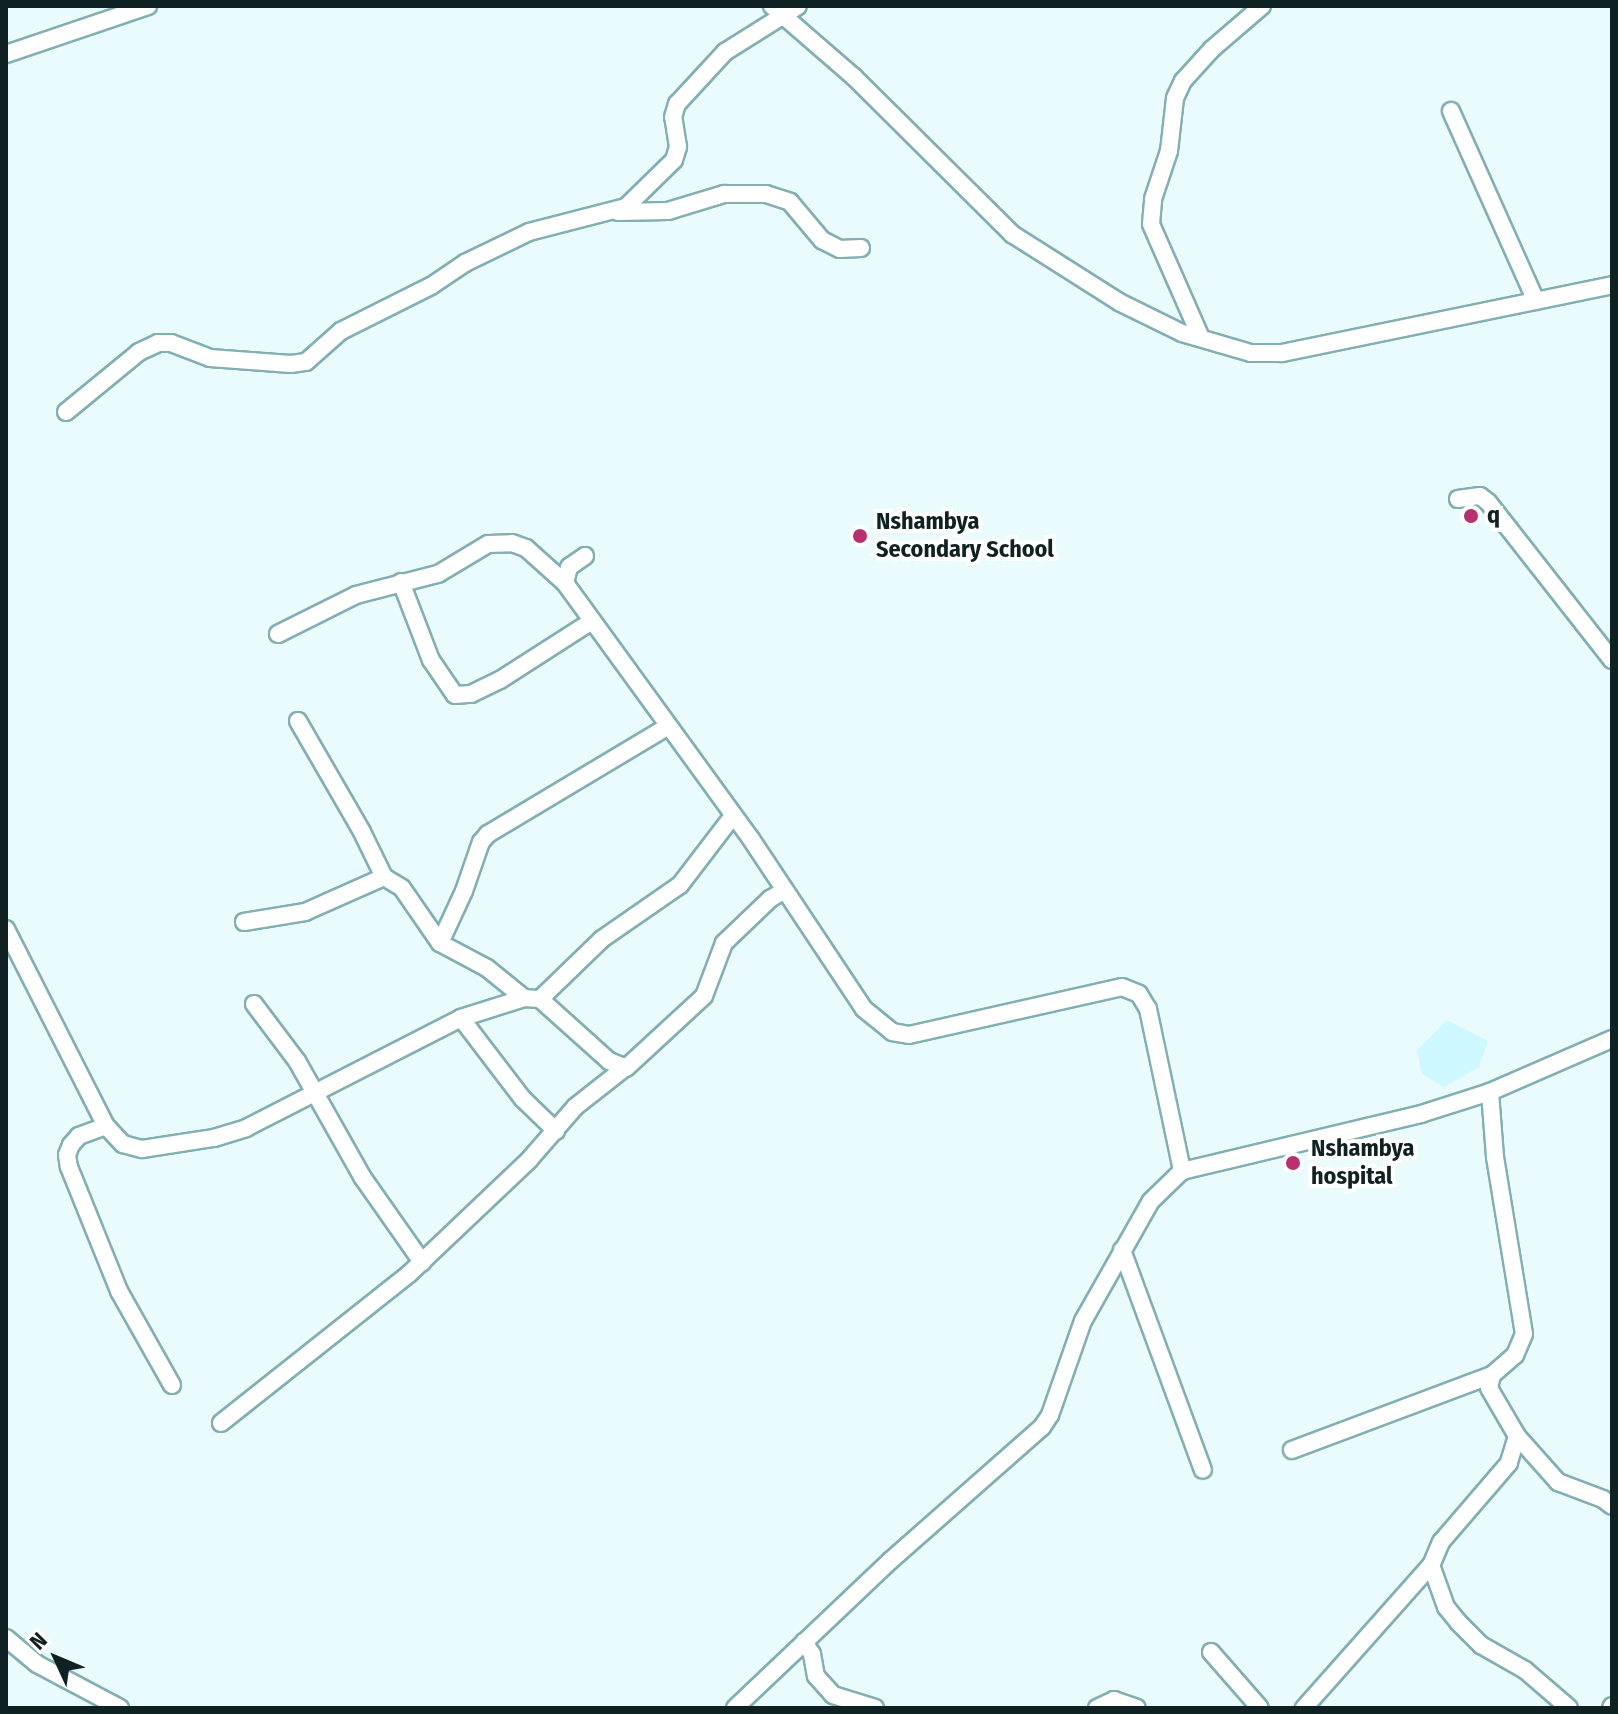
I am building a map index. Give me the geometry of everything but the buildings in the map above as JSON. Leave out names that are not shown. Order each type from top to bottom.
[{"type":"street","points":[[6,54],[148,6]]},
{"type":"street","points":[[66,412],[139,352],[158,343],[171,343],[210,358],[291,364],[306,362],[341,331],[529,232],[626,207],[674,160],[678,147],[673,117],[677,104],[725,52],[778,11],[798,6]]},
{"type":"street","points":[[1201,338],[1151,224],[1153,199],[1169,151],[1175,98],[1183,81],[1212,49],[1262,6]]},
{"type":"street","points":[[778,11],[854,77],[1012,234],[1119,302],[1201,338],[1251,353],[1282,353],[1612,285]]},
{"type":"street","points":[[1451,111],[1536,301]]},
{"type":"street","points":[[613,212],[668,211],[724,194],[766,194],[790,202],[822,240],[840,249],[861,248]]},
{"type":"street","points":[[1458,499],[1480,496],[1488,502],[1612,660]]},
{"type":"street","points":[[278,634],[356,595],[438,574],[488,544],[501,542],[526,548],[565,583],[785,890],[830,963],[864,1009],[892,1032],[909,1035],[1122,987],[1139,994],[1148,1009],[1182,1171]]},
{"type":"street","points":[[565,583],[569,567],[585,556]]},
{"type":"street","points":[[401,582],[431,660],[455,695],[471,694],[500,680],[592,621]]},
{"type":"street","points":[[298,721],[362,832],[384,877],[402,888],[440,943],[487,968],[532,998],[622,1070]]},
{"type":"street","points":[[440,943],[464,891],[481,842],[488,834],[667,727]]},
{"type":"street","points":[[6,929],[106,1126],[123,1144],[142,1149],[174,1145],[246,1128],[461,1018],[532,998],[602,939],[680,885],[732,817]]},
{"type":"street","points":[[244,922],[305,912],[384,877]]},
{"type":"street","points":[[221,1423],[422,1262],[556,1131],[575,1107],[622,1070],[704,996],[724,943],[770,899],[785,890]]},
{"type":"street","points":[[254,1004],[297,1061],[363,1178],[422,1262]]},
{"type":"street","points":[[461,1018],[523,1099],[556,1131]]},
{"type":"street","points":[[735,1708],[1042,1427],[1050,1415],[1076,1335],[1122,1250],[1151,1201],[1182,1171],[1242,1154],[1371,1127],[1490,1092],[1612,1039]]},
{"type":"street","points":[[1292,1450],[1492,1375],[1515,1355],[1524,1334],[1497,1170],[1490,1092]]},
{"type":"street","points":[[106,1126],[79,1136],[67,1155],[69,1167],[119,1291],[172,1385]]},
{"type":"street","points":[[1122,1250],[1203,1470]]},
{"type":"street","points":[[1492,1375],[1489,1388],[1493,1398],[1517,1436],[1558,1482],[1603,1499],[1612,1506]]},
{"type":"street","points":[[1304,1708],[1431,1565],[1441,1542],[1509,1463],[1517,1436]]},
{"type":"street","points":[[1431,1565],[1446,1607],[1458,1622],[1481,1645],[1525,1670],[1569,1708]]},
{"type":"street","points":[[7,1641],[37,1664],[120,1708]]},
{"type":"street","points":[[804,1642],[812,1654],[816,1676],[833,1695],[875,1708]]},
{"type":"street","points":[[1211,1652],[1260,1708]]},
{"type":"street","points":[[1097,1708],[1114,1700],[1137,1708]]},
{"type":"shaded area","points":[[1447,1020],[1488,1041],[1479,1067],[1444,1087],[1422,1074],[1417,1050]]},
{"type":"place","name":"q","points":[[1471,516]]},
{"type":"place","name":"Nshambya Secondary School","points":[[860,536]]},
{"type":"place","name":"Nshambya hospital","points":[[1293,1163]]}]
